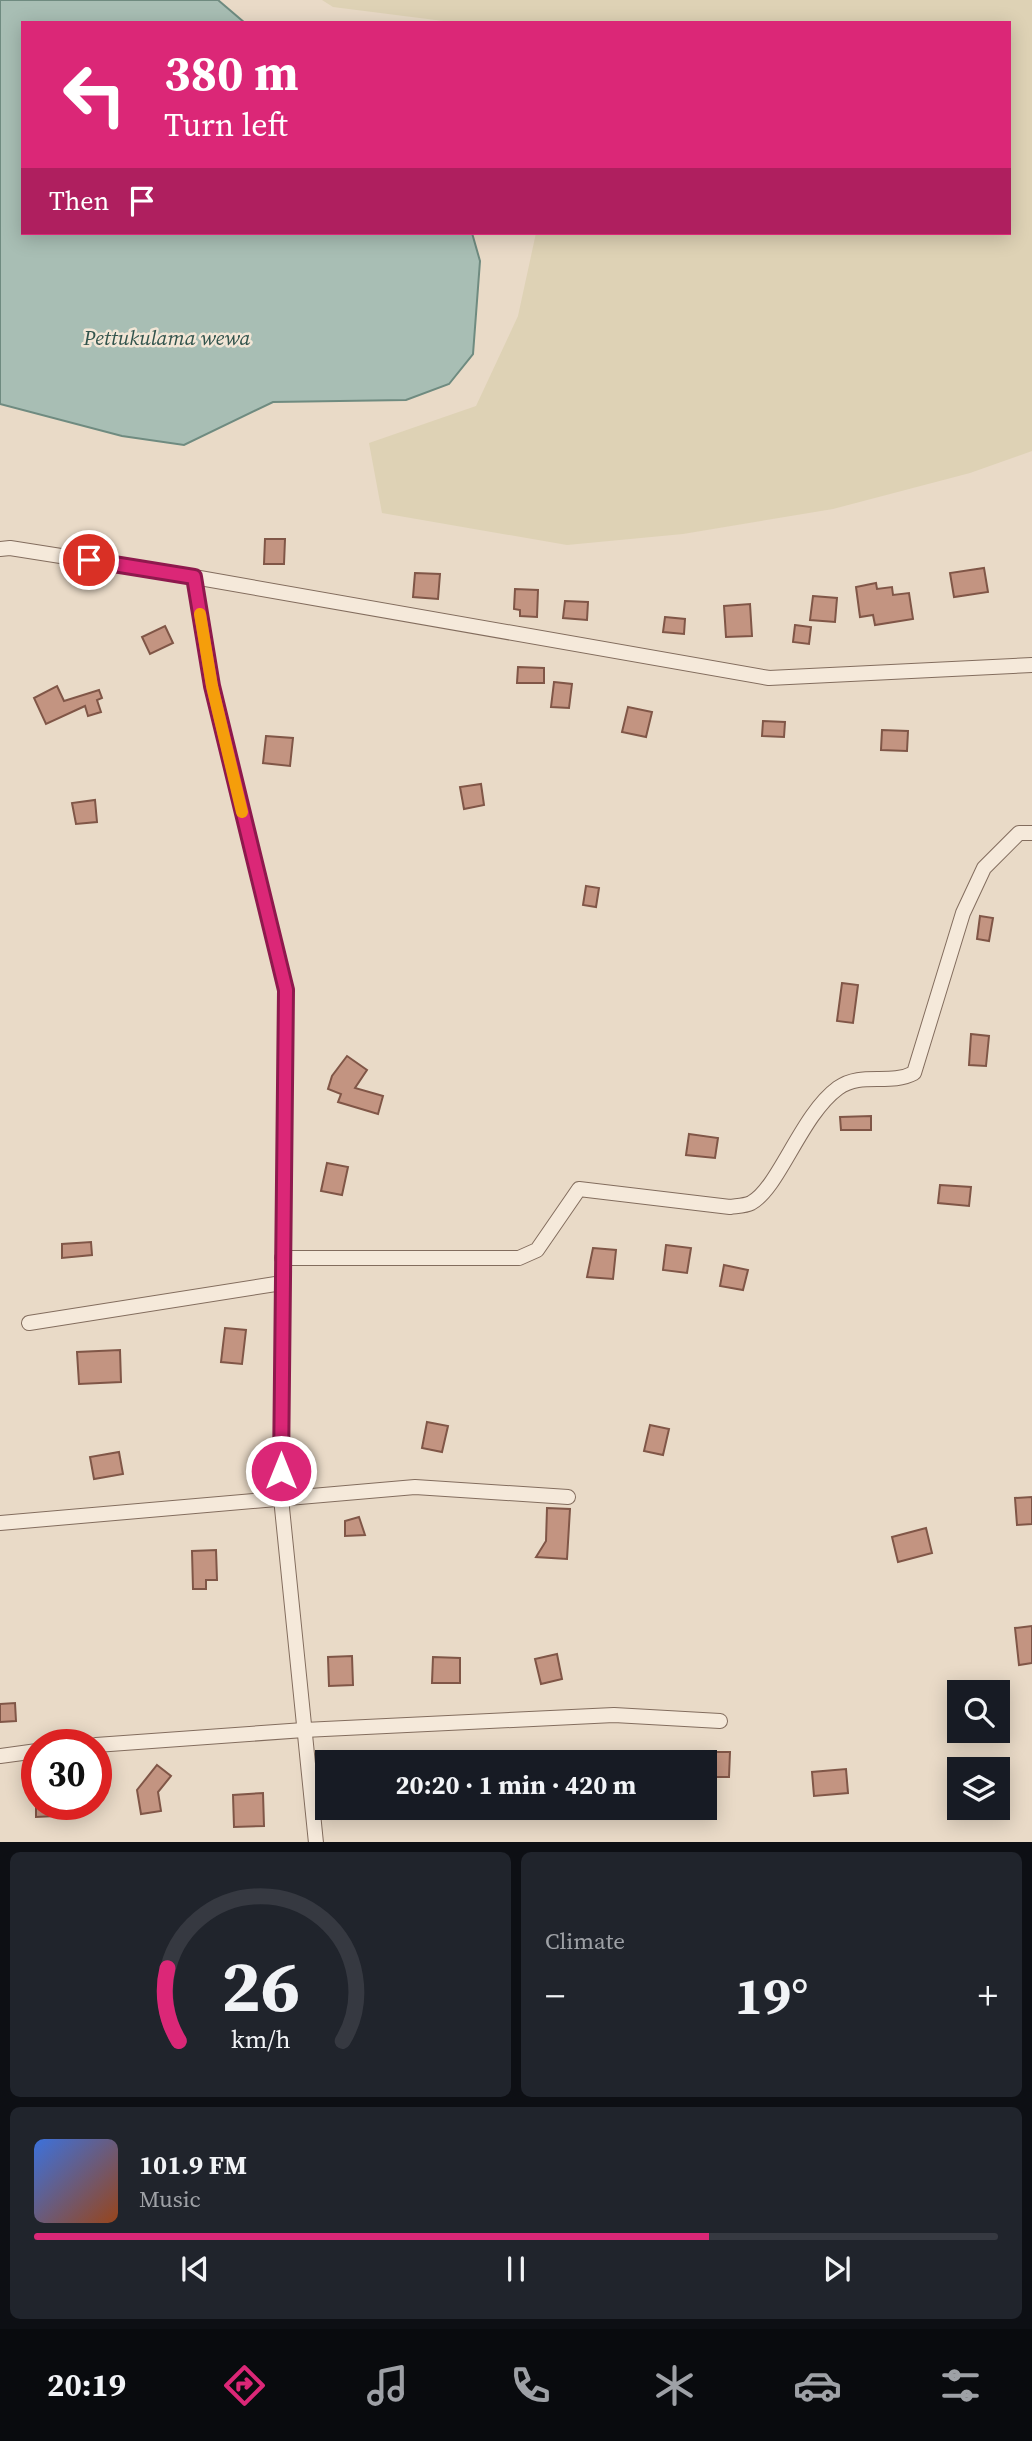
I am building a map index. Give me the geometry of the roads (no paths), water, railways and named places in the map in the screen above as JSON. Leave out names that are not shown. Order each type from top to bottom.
[{"type":"street","points":[[0,549],[10,548],[194,577],[769,678],[1032,665]]},
{"type":"street","points":[[194,577],[212,686],[286,990],[281,1498],[316,1842]]},
{"type":"street","points":[[282,1258],[519,1258],[537,1250],[579,1189],[730,1207],[751,1203],[767,1187],[812,1112],[837,1089],[854,1078],[901,1080],[914,1073],[963,913],[984,868],[1019,832],[1032,833]]},
{"type":"street","points":[[29,1323],[282,1283]]},
{"type":"street","points":[[0,1522],[415,1487],[568,1497]]},
{"type":"street","points":[[112,1744],[304,1731],[614,1716],[720,1721]]},
{"type":"street","points":[[0,1756],[21,1753]]},
{"type":"water","name":"Pettukulama wewa","points":[[0,0],[218,0],[243,21],[21,21],[21,235],[473,235],[480,261],[473,354],[449,384],[406,400],[273,402],[184,445],[122,436],[0,404]]}]
